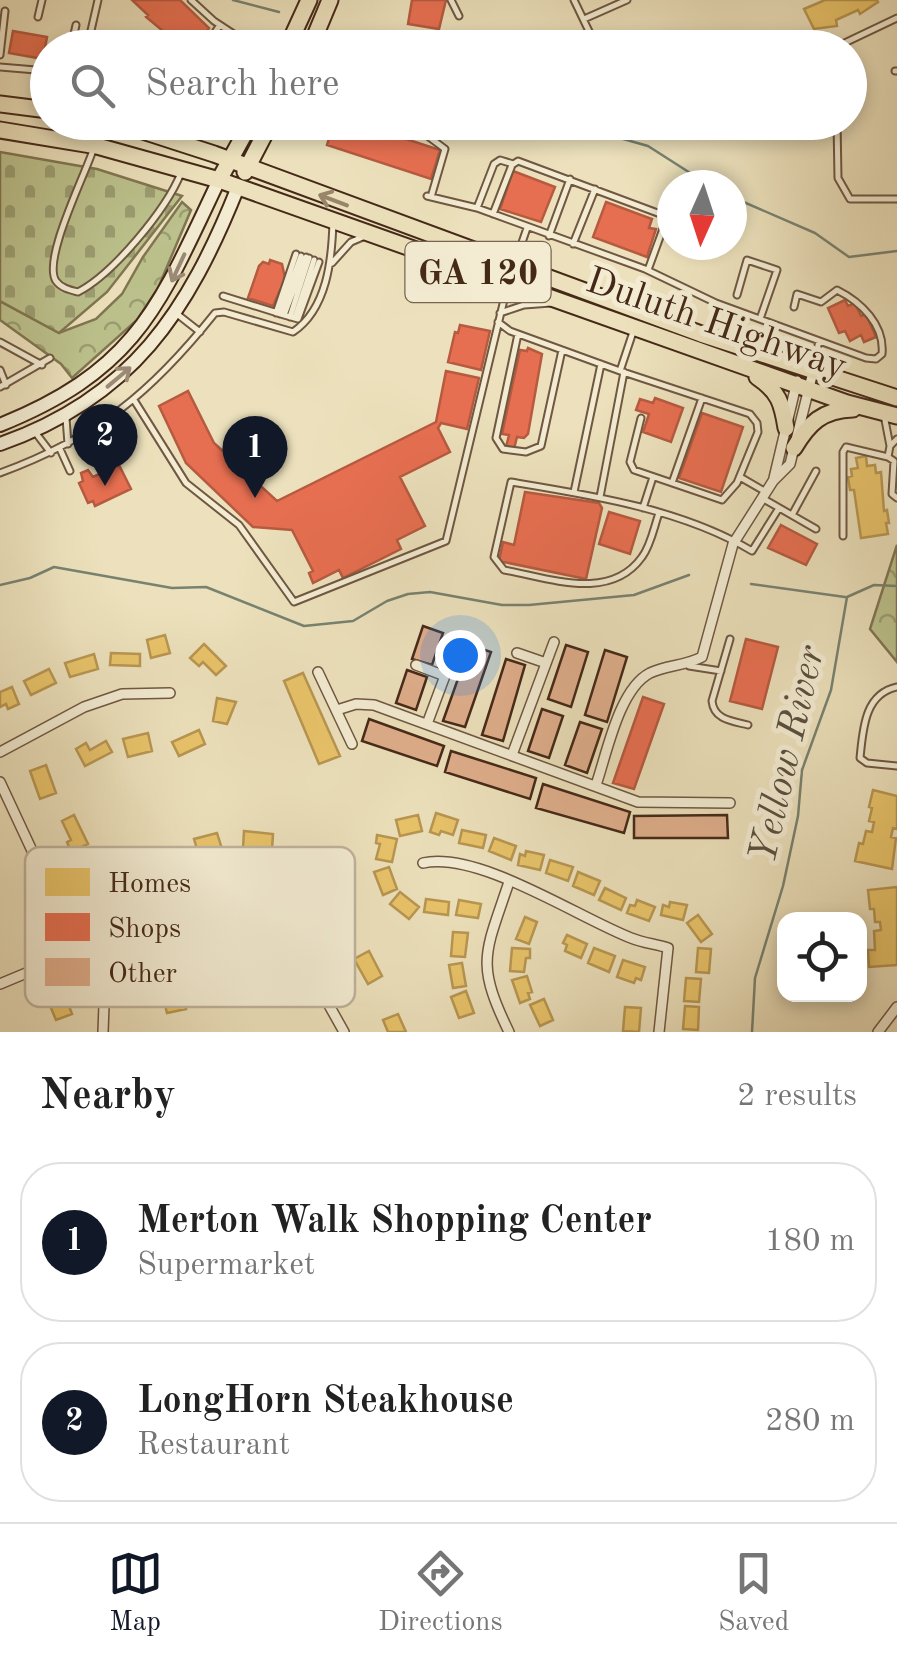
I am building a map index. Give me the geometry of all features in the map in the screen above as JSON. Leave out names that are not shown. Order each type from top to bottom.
[{"type":"main road","points":[[296,30],[309,0]]},
{"type":"main road","points":[[318,30],[330,0]]},
{"type":"main road","points":[[0,104],[30,107]]},
{"type":"main road","name":"Duluth Highway","points":[[0,130],[30,135]]},
{"type":"main road","name":"Duluth Highway","points":[[59,140],[220,180],[371,234],[511,275],[806,374],[897,398]]},
{"type":"main road","name":"Duluth Highway","points":[[168,140],[240,164],[511,275],[563,302],[737,364],[806,374],[882,412]]},
{"type":"main road","points":[[0,444],[66,416],[140,359],[195,282],[238,187],[246,140]]},
{"type":"main road","points":[[0,425],[73,390],[121,352],[148,320],[169,286],[220,180],[240,164],[258,140]]},
{"type":"main road","points":[[737,364],[775,389],[786,428]]},
{"type":"main road","points":[[794,448],[808,425],[822,414],[839,410],[882,412]]},
{"type":"street","points":[[773,481],[786,428],[806,374]]},
{"type":"street","points":[[596,785],[622,708],[639,680],[656,670],[686,666],[702,656],[735,541],[773,481],[790,464],[806,374]]},
{"type":"street","points":[[427,724],[458,641]]},
{"type":"street","points":[[512,755],[554,642]]},
{"type":"street","points":[[517,653],[546,664]]},
{"type":"street","points":[[416,666],[445,676]]},
{"type":"street","points":[[318,672],[352,744]]},
{"type":"street","points":[[0,752],[84,707],[122,694],[170,693]]},
{"type":"street","points":[[337,710],[356,704],[374,706],[638,802],[730,803]]},
{"type":"street","points":[[0,782],[31,847]]},
{"type":"street","points":[[423,864],[441,860],[509,882],[551,897],[634,940],[668,948],[659,1032]]},
{"type":"street","points":[[509,882],[488,948],[485,971],[490,992],[510,1032]]},
{"type":"street","points":[[0,984],[25,974]]},
{"type":"street","points":[[103,1032],[104,1007]]},
{"type":"street","points":[[331,1007],[344,1032]]},
{"type":"street","points":[[878,1032],[897,1007]]},
{"type":"lane","points":[[38,18],[42,0]]},
{"type":"lane","points":[[91,30],[98,0]]},
{"type":"lane","points":[[191,0],[228,30]]},
{"type":"lane","points":[[452,0],[459,16]]},
{"type":"lane","points":[[574,0],[589,30]]},
{"type":"lane","points":[[584,19],[628,0]]},
{"type":"lane","points":[[0,54],[5,11]]},
{"type":"lane","points":[[867,32],[897,18]]},
{"type":"lane","points":[[75,30],[76,25]]},
{"type":"lane","points":[[217,30],[220,25]]},
{"type":"lane","points":[[0,67],[30,70]]},
{"type":"lane","points":[[433,140],[445,149],[429,196],[478,208],[648,270],[716,303],[866,358],[876,359],[882,354],[883,344],[868,311],[856,300],[837,290],[821,302],[818,312]]},
{"type":"lane","points":[[837,140],[838,178],[850,199],[897,199]]},
{"type":"lane","points":[[95,146],[52,267],[56,281],[78,292],[94,284],[164,207],[182,170]]},
{"type":"lane","points":[[478,208],[494,164],[500,160],[514,164]]},
{"type":"lane","points":[[493,215],[518,161],[570,179],[663,215],[664,226],[648,270]]},
{"type":"lane","points":[[550,236],[570,179]]},
{"type":"lane","points":[[573,244],[595,189]]},
{"type":"lane","points":[[0,473],[60,449],[134,400],[160,378],[215,312],[293,332],[307,323],[318,304],[330,266],[333,220]]},
{"type":"lane","points":[[134,400],[186,482],[240,525],[294,602],[446,542],[500,313],[527,228]]},
{"type":"lane","points":[[330,266],[351,242],[371,234]]},
{"type":"lane","points":[[285,315],[308,258]]},
{"type":"lane","points":[[285,315],[308,258]]},
{"type":"lane","points":[[223,296],[298,319],[307,300],[308,258]]},
{"type":"lane","points":[[736,295],[748,260],[777,270],[760,320]]},
{"type":"lane","points":[[794,306],[797,294],[821,302]]},
{"type":"lane","points":[[500,313],[563,302]]},
{"type":"lane","points":[[174,312],[200,332]]},
{"type":"lane","points":[[788,330],[790,319]]},
{"type":"lane","points":[[498,322],[518,334],[750,414],[758,432],[740,477],[722,500],[634,470],[630,462],[641,418]]},
{"type":"lane","points":[[810,338],[814,325]]},
{"type":"lane","points":[[600,496],[622,371],[635,328]]},
{"type":"lane","points":[[518,334],[496,438],[503,449],[526,452],[541,446],[562,350]]},
{"type":"lane","points":[[806,374],[819,341]]},
{"type":"lane","points":[[0,342],[42,365]]},
{"type":"lane","points":[[0,370],[3,386],[50,358]]},
{"type":"lane","points":[[574,492],[601,364]]},
{"type":"lane","points":[[672,483],[702,398]]},
{"type":"lane","points":[[882,412],[893,460],[892,494],[897,498]]},
{"type":"lane","points":[[66,416],[68,444]]},
{"type":"lane","points":[[35,432],[51,453]]},
{"type":"lane","points":[[890,446],[897,439]]},
{"type":"lane","points":[[843,536],[846,447],[893,460]]},
{"type":"lane","points":[[60,449],[70,471]]},
{"type":"lane","points":[[792,515],[816,471]]},
{"type":"lane","points":[[642,508],[653,477]]},
{"type":"lane","points":[[740,477],[816,529]]},
{"type":"lane","points":[[659,513],[644,554],[630,570],[608,582],[592,586],[504,570],[494,557],[511,482],[600,496],[642,508],[659,513],[735,541],[752,551],[780,508]]},
{"type":"lane","points":[[730,639],[712,708],[721,718],[748,725]]},
{"type":"lane","points":[[686,666],[721,670]]},
{"type":"lane","points":[[897,687],[885,690],[869,708],[860,758],[867,764],[897,766]]},
{"type":"green space","points":[[0,152],[97,169],[182,196],[107,292],[59,333],[0,301]]},
{"type":"green space","points":[[182,202],[191,210],[158,288],[137,320],[72,378],[61,364],[0,320],[0,301],[59,333],[96,319],[122,294]]},
{"type":"green space","points":[[897,545],[897,662],[870,629]]},
{"type":"building: Homes","points":[[825,0],[878,2],[860,14],[858,10],[836,20],[837,26],[814,29],[804,9]]},
{"type":"building: Homes","points":[[866,456],[867,466],[875,465],[876,473],[881,472],[884,511],[887,510],[889,523],[888,534],[861,538],[854,490],[850,490],[848,477],[852,476],[851,469],[858,468],[856,458]]},
{"type":"building: Homes","points":[[165,635],[170,653],[151,658],[147,640]]},
{"type":"building: Homes","points":[[204,644],[226,666],[216,675],[203,662],[199,666],[190,658]]},
{"type":"building: Homes","points":[[111,653],[140,654],[140,666],[110,665]]},
{"type":"building: Homes","points":[[94,654],[98,669],[70,677],[65,663]]},
{"type":"building: Homes","points":[[49,669],[56,683],[31,695],[24,681]]},
{"type":"building: Homes","points":[[303,673],[340,756],[319,764],[284,681]]},
{"type":"building: Homes","points":[[12,687],[19,704],[8,709],[6,704],[0,707],[0,692]]},
{"type":"building: Homes","points":[[217,698],[236,702],[227,724],[213,721]]},
{"type":"building: Homes","points":[[199,730],[205,744],[179,756],[172,742]]},
{"type":"building: Homes","points":[[148,733],[152,751],[128,757],[123,739]]},
{"type":"building: Homes","points":[[106,741],[112,752],[85,766],[76,749],[86,743],[90,750]]},
{"type":"building: Homes","points":[[46,765],[56,793],[40,799],[30,771]]},
{"type":"building: Homes","points":[[873,790],[897,796],[897,829],[893,828],[891,837],[896,838],[892,869],[855,861],[866,831],[872,832],[874,822],[869,821],[869,807]]},
{"type":"building: Homes","points":[[436,813],[458,820],[453,835],[430,832]]},
{"type":"building: Homes","points":[[74,815],[88,844],[69,847],[67,842],[71,840],[62,821]]},
{"type":"building: Homes","points":[[418,815],[422,831],[400,836],[396,820]]},
{"type":"building: Homes","points":[[462,830],[486,835],[483,848],[459,843]]},
{"type":"building: Homes","points":[[244,831],[273,834],[272,847],[243,847]]},
{"type":"building: Homes","points":[[217,833],[221,847],[196,847],[194,839]]},
{"type":"building: Homes","points":[[377,835],[397,839],[392,862],[376,859],[380,844],[376,843]]},
{"type":"building: Homes","points":[[494,838],[516,846],[511,860],[489,851]]},
{"type":"building: Homes","points":[[526,851],[544,855],[540,870],[518,865],[520,854],[525,856]]},
{"type":"building: Homes","points":[[550,860],[573,867],[568,881],[546,873]]},
{"type":"building: Homes","points":[[389,867],[397,889],[383,895],[374,872]]},
{"type":"building: Homes","points":[[578,872],[600,881],[594,895],[573,886]]},
{"type":"building: Homes","points":[[897,887],[897,965],[869,967],[868,950],[875,950],[874,931],[881,930],[880,922],[875,922],[874,909],[870,909],[868,890]]},
{"type":"building: Homes","points":[[605,888],[626,898],[621,910],[599,900]]},
{"type":"building: Homes","points":[[400,892],[419,907],[409,919],[390,904]]},
{"type":"building: Homes","points":[[426,899],[449,902],[448,915],[424,912]]},
{"type":"building: Homes","points":[[459,900],[481,904],[478,918],[456,915]]},
{"type":"building: Homes","points":[[637,900],[655,907],[649,921],[627,913]]},
{"type":"building: Homes","points":[[670,902],[687,905],[683,920],[661,915],[663,905],[669,907]]},
{"type":"building: Homes","points":[[698,915],[712,934],[701,942],[687,923]]},
{"type":"building: Homes","points":[[525,917],[537,922],[529,944],[516,939]]},
{"type":"building: Homes","points":[[453,932],[468,933],[465,957],[451,956]]},
{"type":"building: Homes","points":[[567,935],[587,944],[581,958],[565,951]]},
{"type":"building: Homes","points":[[512,948],[530,949],[524,972],[510,971]]},
{"type":"building: Homes","points":[[594,948],[615,956],[609,972],[588,963]]},
{"type":"building: Homes","points":[[698,948],[711,949],[709,973],[696,972]]},
{"type":"building: Homes","points":[[369,951],[382,976],[368,984],[355,958]]},
{"type":"building: Homes","points":[[623,960],[645,967],[641,980],[636,978],[634,983],[617,977]]},
{"type":"building: Homes","points":[[462,963],[466,986],[453,988],[449,965]]},
{"type":"building: Homes","points":[[527,976],[532,992],[528,993],[530,999],[520,1003],[512,980]]},
{"type":"building: Homes","points":[[686,978],[701,979],[699,1002],[684,1001]]},
{"type":"building: Homes","points":[[466,991],[474,1013],[459,1018],[451,997]]},
{"type":"building: Homes","points":[[544,999],[553,1020],[540,1026],[530,1005]]},
{"type":"building: Homes","points":[[685,1006],[699,1007],[698,1030],[683,1029]]},
{"type":"building: Homes","points":[[51,1007],[69,1007],[72,1014],[56,1020]]},
{"type":"building: Homes","points":[[166,1007],[186,1009],[167,1013]]},
{"type":"building: Homes","points":[[625,1007],[641,1008],[639,1032],[623,1031]]},
{"type":"building: Homes","points":[[398,1014],[406,1032],[388,1032],[383,1020]]},
{"type":"building: Shops","points":[[132,0],[180,0],[209,28],[162,30]]},
{"type":"building: Shops","points":[[412,0],[446,0],[439,29],[408,24]]},
{"type":"building: Shops","points":[[13,31],[30,34],[30,57],[9,53]]},
{"type":"building: Shops","points":[[329,140],[409,140],[440,150],[431,179],[327,145]]},
{"type":"building: Shops","points":[[513,171],[555,187],[541,222],[500,209]]},
{"type":"building: Shops","points":[[606,202],[652,219],[649,228],[656,229],[647,257],[593,237]]},
{"type":"building: Shops","points":[[270,260],[282,264],[285,278],[312,287],[307,299],[280,290],[273,306],[248,298],[259,266],[263,262],[269,264]]},
{"type":"building: Shops","points":[[845,300],[848,306],[855,303],[861,316],[866,314],[876,337],[864,342],[861,335],[850,341],[845,331],[839,333],[828,308]]},
{"type":"building: Shops","points":[[460,325],[490,331],[481,370],[448,362]]},
{"type":"building: Shops","points":[[528,348],[542,354],[528,434],[517,437],[514,449],[506,447],[509,435],[502,434],[520,350]]},
{"type":"building: Shops","points":[[446,371],[479,378],[467,429],[441,423],[438,428],[450,452],[400,477],[425,526],[397,540],[401,549],[343,578],[339,570],[313,583],[309,573],[313,571],[292,530],[253,527],[186,463],[159,406],[188,391],[214,443],[277,501],[436,422]]},
{"type":"building: Shops","points":[[655,398],[683,408],[671,442],[643,432],[649,414],[636,410],[640,399],[653,403]]},
{"type":"building: Shops","points":[[702,413],[743,427],[721,492],[679,478]]},
{"type":"building: Shops","points":[[119,465],[131,489],[95,506],[93,501],[88,503],[79,483],[83,481],[81,473],[88,470],[93,477]]},
{"type":"building: Shops","points":[[525,492],[599,503],[602,508],[586,579],[499,561],[503,542],[514,545]]},
{"type":"building: Shops","points":[[609,512],[640,521],[630,554],[599,544]]},
{"type":"building: Shops","points":[[781,525],[817,544],[806,565],[768,548]]},
{"type":"building: Shops","points":[[746,639],[778,647],[762,709],[730,701]]},
{"type":"building: Shops","points":[[643,697],[664,704],[634,789],[613,783]]},
{"type":"building: Other","points":[[423,626],[443,633],[432,665],[412,659]]},
{"type":"building: Other","points":[[470,645],[491,652],[465,727],[443,721]]},
{"type":"building: Other","points":[[566,645],[588,652],[571,707],[548,699]]},
{"type":"building: Other","points":[[605,650],[627,657],[607,722],[585,715]]},
{"type":"building: Other","points":[[506,659],[525,665],[503,741],[482,735]]},
{"type":"building: Other","points":[[407,670],[427,677],[416,710],[396,703]]},
{"type":"building: Other","points":[[542,709],[563,716],[549,758],[528,751]]},
{"type":"building: Other","points":[[369,719],[444,746],[437,766],[362,741]]},
{"type":"building: Other","points":[[580,722],[602,729],[587,773],[565,765]]},
{"type":"building: Other","points":[[451,751],[536,778],[530,799],[445,772]]},
{"type":"building: Other","points":[[543,784],[630,812],[624,833],[536,808]]},
{"type":"building: Other","points":[[727,815],[728,838],[634,838],[634,816]]},
{"type":"waterway","points":[[233,0],[279,12]]},
{"type":"waterway","points":[[627,140],[648,146],[686,170]]},
{"type":"waterway","points":[[747,204],[815,233],[849,257],[897,251]]},
{"type":"waterway","points":[[0,585],[54,567],[172,588],[206,587],[304,626],[353,621],[408,594],[430,592],[502,605],[529,605],[634,595],[689,575]]},
{"type":"waterway","points":[[751,584],[845,597]]},
{"type":"waterway","name":"Yellow River","points":[[752,1032],[755,978],[783,886],[798,816],[802,770],[831,690],[847,597],[874,585],[897,586]]},
{"type":"place","name":"LongHorn Steakhouse","points":[[105,486]]},
{"type":"place","name":"Merton Walk Shopping Center","points":[[255,498]]}]
